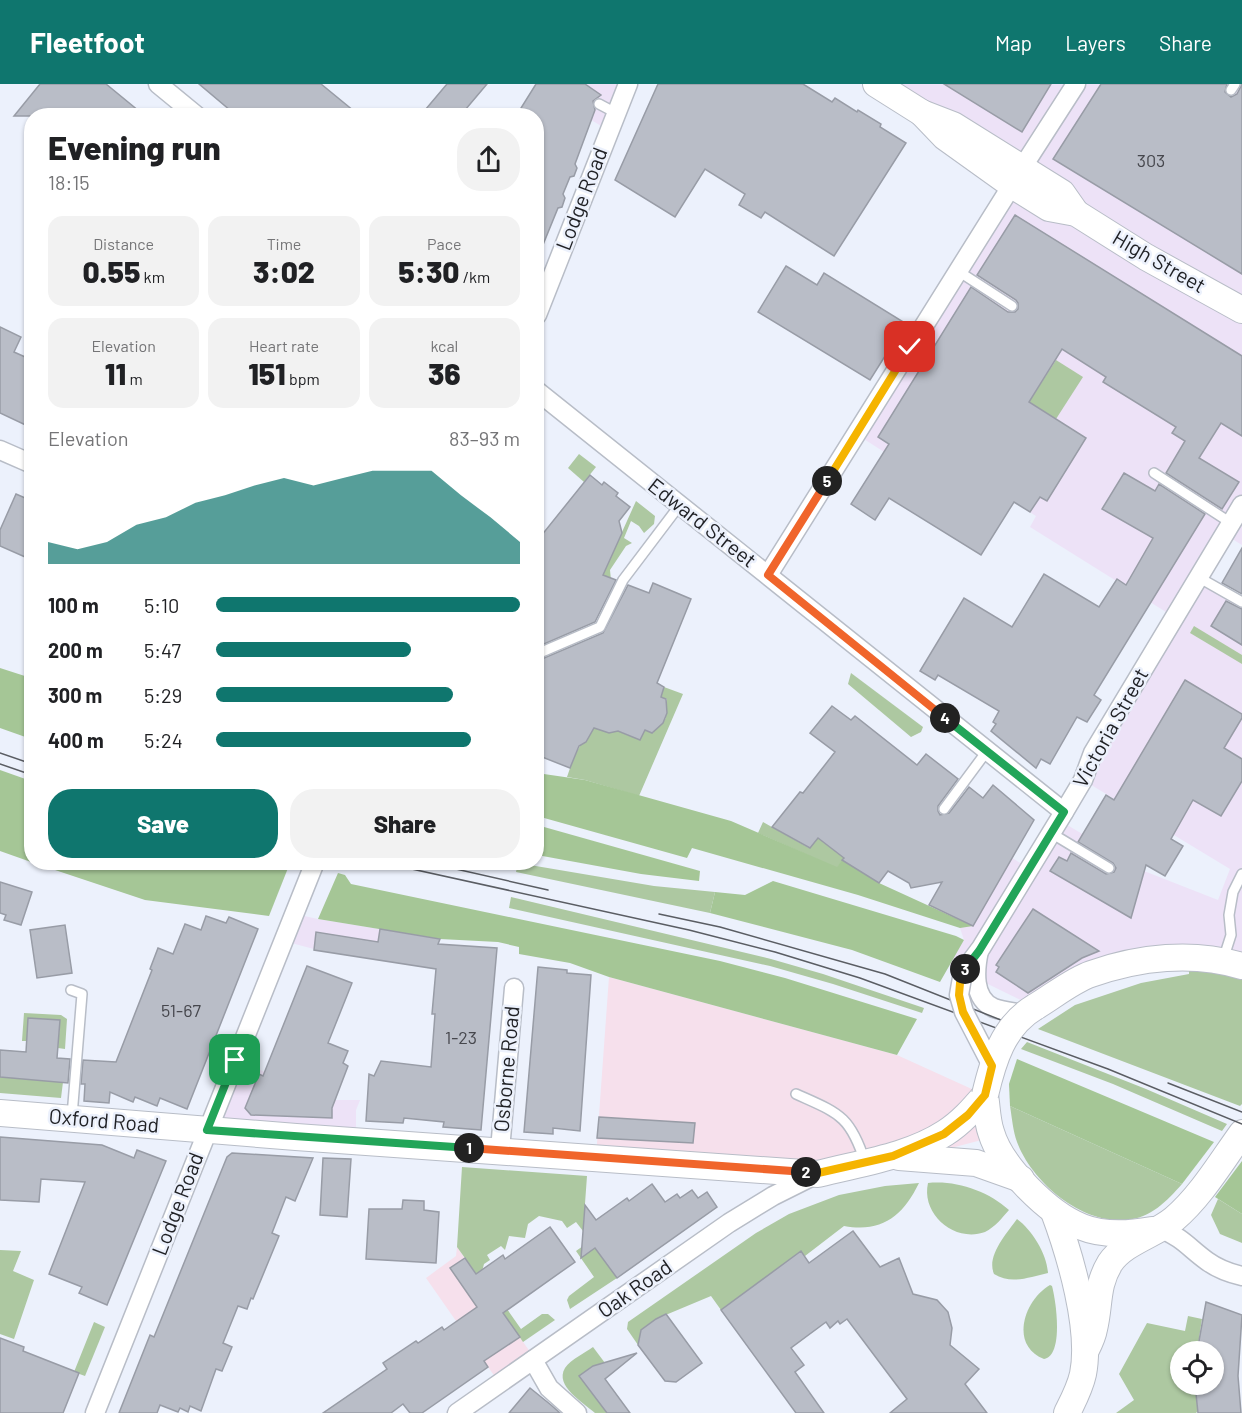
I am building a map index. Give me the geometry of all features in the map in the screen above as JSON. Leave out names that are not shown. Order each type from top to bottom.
[{"type":"street","points":[[158,84],[186,108]]},
{"type":"street","name":"Lodge Road","points":[[544,297],[628,84]]},
{"type":"street","name":"High Street","points":[[876,84],[922,113],[945,137],[1017,176],[1049,208],[1076,213],[1146,257],[1242,310]]},
{"type":"street","points":[[768,575],[907,336],[958,271],[1076,84]]},
{"type":"street","name":"Edward Street","points":[[544,397],[1064,812]]},
{"type":"street","points":[[0,450],[24,460]]},
{"type":"street","name":"Victoria Street","points":[[970,975],[979,951],[1083,780],[1093,753],[1242,505]]},
{"type":"street","name":"Lodge Road","points":[[95,1413],[312,870]]},
{"type":"street","points":[[1232,963],[1179,956],[1089,974],[1029,1010],[1004,1037],[992,1066],[985,1095],[991,1133],[1003,1156],[1021,1180],[1054,1212],[1083,1228],[1106,1233],[1133,1233],[1161,1229],[1178,1236],[1216,1267],[1242,1276]]},
{"type":"street","points":[[970,975],[981,997],[992,1007],[1029,1010]]},
{"type":"street","points":[[970,975],[959,995],[963,1012],[992,1066]]},
{"type":"street","name":"Osborne Road","points":[[500,1150],[514,988]]},
{"type":"street","points":[[893,1156],[944,1134],[968,1115],[985,1095]]},
{"type":"street","name":"Oxford Road","points":[[0,1113],[207,1130],[818,1173],[893,1156]]},
{"type":"street","points":[[1067,1413],[1083,1375],[1086,1350],[1094,1329],[1099,1288],[1111,1262],[1120,1252],[1161,1229],[1175,1218],[1199,1191],[1242,1133]]},
{"type":"street","points":[[893,1156],[976,1163],[1021,1180]]},
{"type":"street","name":"Oak Road","points":[[457,1413],[729,1223],[773,1196],[818,1173]]},
{"type":"street","points":[[1054,1212],[1068,1249],[1086,1350]]},
{"type":"street","points":[[533,1360],[549,1388],[577,1413]]},
{"type":"lane","points":[[599,104],[616,113]]},
{"type":"lane","points":[[958,271],[1012,306]]},
{"type":"lane","points":[[1154,472],[1231,523]]},
{"type":"lane","points":[[544,652],[600,627],[623,580],[679,506]]},
{"type":"lane","points":[[1198,577],[1242,602]]},
{"type":"lane","points":[[944,809],[987,751]]},
{"type":"lane","points":[[1051,833],[1109,868]]},
{"type":"lane","points":[[1232,963],[1229,915],[1233,892],[1242,874]]},
{"type":"lane","points":[[71,990],[82,994],[71,1119]]},
{"type":"lane","points":[[796,1094],[838,1113],[857,1138],[865,1162]]},
{"type":"shaded area","points":[[534,84],[628,84],[609,131]]},
{"type":"shaded area","points":[[876,84],[1242,84],[1242,545],[1224,534],[1197,580],[1242,607],[1242,966],[1179,956],[1035,1007],[949,965],[964,940],[960,928],[929,905],[950,870],[981,840],[1029,868],[1059,820],[1144,871],[1218,900],[1230,869],[1083,780],[1174,617],[1030,527],[1036,516],[978,480],[964,503],[856,434],[1018,176]]},
{"type":"shaded area","points":[[295,914],[440,939],[427,968],[314,949],[284,941]]},
{"type":"shaded area","points":[[609,977],[897,1055],[985,1095],[993,1137],[932,1153],[859,1163],[596,1157]]},
{"type":"shaded area","points":[[235,1060],[335,1100],[360,1100],[356,1110],[356,1141],[207,1130]]},
{"type":"shaded area","points":[[457,1247],[535,1359],[500,1384],[426,1278],[456,1256]]},
{"type":"green space","points":[[1056,360],[1083,377],[1056,419],[1029,402]]},
{"type":"green space","points":[[579,454],[596,467],[584,482],[568,468]]},
{"type":"green space","points":[[636,501],[655,516],[654,524],[644,533],[631,521],[624,538],[632,543],[626,546],[610,570],[611,580],[585,623],[604,572]]},
{"type":"green space","points":[[1194,626],[1242,655],[1242,664],[1190,633]]},
{"type":"green space","points":[[0,668],[24,676],[24,737],[0,728]]},
{"type":"green space","points":[[851,673],[923,727],[921,732],[911,737],[848,684]]},
{"type":"green space","points":[[664,687],[683,694],[639,796],[567,777],[579,748],[598,723],[640,740],[645,730],[653,733],[666,716],[667,699],[661,697]]},
{"type":"green space","points":[[0,770],[24,779],[24,860],[0,851]]},
{"type":"green space","points":[[544,774],[585,780],[731,821],[837,867],[842,860],[879,883],[973,926],[960,928],[858,895],[692,848],[687,858],[544,818]]},
{"type":"green space","points":[[763,822],[809,848],[818,838],[844,858],[837,868],[758,833]]},
{"type":"green space","points":[[544,827],[700,871],[699,881],[641,874],[544,856]]},
{"type":"green space","points":[[544,867],[654,886],[715,892],[710,913],[516,872],[516,870],[544,870]]},
{"type":"green space","points":[[55,870],[287,870],[269,916],[145,900]]},
{"type":"green space","points":[[338,873],[345,875],[351,884],[720,961],[785,978],[917,1019],[897,1055],[609,977],[570,963],[519,954],[519,947],[498,942],[440,939],[318,919]]},
{"type":"green space","points":[[773,881],[964,940],[940,982],[852,950],[710,913],[715,892],[745,895]]},
{"type":"green space","points":[[511,897],[771,959],[924,1008],[922,1013],[770,966],[509,908]]},
{"type":"green space","points":[[1189,967],[1242,978],[1242,1104],[1240,1106],[1038,1029],[1075,1005],[1141,983],[1189,974]]},
{"type":"green space","points":[[24,1013],[61,1015],[67,1019],[65,1049],[58,1048],[60,1020],[29,1018],[27,1041],[22,1041]]},
{"type":"green space","points":[[1027,1042],[1227,1124],[1222,1131],[1113,1084],[1021,1049]]},
{"type":"green space","points":[[1017,1059],[1214,1142],[1182,1184],[1010,1106],[1009,1084]]},
{"type":"green space","points":[[0,1077],[63,1082],[61,1098],[0,1093]]},
{"type":"green space","points":[[1010,1106],[1182,1184],[1151,1212],[1135,1219],[1109,1219],[1076,1208],[1046,1185],[1024,1157],[1017,1142]]},
{"type":"green space","points":[[1242,1161],[1242,1214],[1215,1197]]},
{"type":"green space","points":[[462,1167],[587,1176],[583,1231],[576,1222],[567,1228],[562,1221],[539,1216],[528,1224],[525,1238],[509,1236],[505,1250],[501,1246],[487,1255],[490,1260],[484,1264],[480,1279],[457,1247]]},
{"type":"green space","points":[[919,1183],[906,1205],[890,1219],[870,1227],[844,1226],[805,1256],[801,1252],[721,1310],[711,1296],[656,1319],[641,1330],[638,1345],[627,1329],[628,1322],[756,1233],[789,1214],[839,1195],[885,1186]]},
{"type":"green space","points":[[928,1183],[950,1183],[971,1188],[991,1197],[1009,1210],[985,1232],[973,1234],[951,1230],[935,1215],[930,1205],[927,1194]]},
{"type":"green space","points":[[1218,1199],[1242,1214],[1242,1243],[1220,1234],[1211,1215]]},
{"type":"green space","points":[[1017,1219],[1038,1243],[1045,1258],[1048,1273],[1014,1280],[994,1274],[992,1267],[995,1252]]},
{"type":"green space","points":[[590,1241],[617,1278],[570,1309],[567,1300],[569,1296],[594,1277],[576,1251]]},
{"type":"green space","points":[[0,1250],[21,1251],[13,1271],[34,1280],[14,1339],[0,1334]]},
{"type":"green space","points":[[1050,1285],[1055,1303],[1057,1327],[1054,1348],[1044,1359],[1033,1352],[1027,1344],[1024,1322],[1033,1301]]},
{"type":"green space","points":[[495,1292],[521,1329],[542,1314],[548,1314],[555,1320],[523,1342],[491,1295]]},
{"type":"green space","points":[[1188,1316],[1202,1319],[1199,1341],[1170,1341],[1170,1395],[1196,1395],[1198,1411],[1196,1413],[1116,1413],[1134,1400],[1119,1374],[1147,1323],[1185,1331]]},
{"type":"green space","points":[[94,1322],[105,1327],[85,1376],[74,1372]]},
{"type":"green space","points":[[593,1347],[605,1363],[593,1366],[582,1374],[582,1379],[607,1413],[595,1413],[572,1394],[564,1381],[565,1368],[574,1359]]},
{"type":"building","points":[[40,84],[106,84],[135,108],[24,108],[24,116],[14,116]]},
{"type":"building","points":[[199,84],[321,84],[350,108],[228,108]]},
{"type":"building","points":[[447,84],[487,84],[467,108],[427,108]]},
{"type":"building","points":[[536,84],[585,84],[601,95],[593,101],[595,110],[575,164],[577,168],[574,176],[570,177],[563,194],[565,198],[562,207],[558,208],[544,242],[544,108],[521,108]]},
{"type":"building","points":[[658,84],[803,84],[832,102],[835,98],[857,112],[858,110],[906,143],[834,256],[765,212],[761,218],[739,205],[745,194],[705,169],[675,217],[615,180]]},
{"type":"building","points":[[944,84],[1051,84],[1022,132]]},
{"type":"building","points":[[1101,84],[1227,84],[1225,92],[1231,97],[1237,94],[1242,84],[1242,274],[1053,159]]},
{"type":"building","points":[[1015,215],[1242,356],[1242,436],[1221,423],[1199,458],[1239,482],[1222,509],[1166,473],[1185,441],[1172,433],[1176,427],[1103,382],[1106,377],[1062,349],[1029,402],[1086,438],[1047,501],[1040,497],[1030,512],[1014,502],[981,555],[889,498],[875,520],[851,504],[889,444],[878,437],[971,287],[1008,312],[1015,312],[1018,309],[1016,300],[977,275]]},
{"type":"building","points":[[786,266],[817,285],[824,273],[905,323],[894,328],[894,334],[897,337],[870,380],[758,312]]},
{"type":"building","points":[[0,327],[21,337],[14,352],[24,356],[24,424],[0,413]]},
{"type":"building","points":[[1124,473],[1155,491],[1159,484],[1205,514],[1094,695],[1101,700],[1087,722],[1077,717],[1050,764],[1041,759],[1036,768],[991,731],[996,724],[993,722],[999,711],[938,675],[935,680],[920,671],[964,598],[1012,627],[1044,574],[1099,607],[1117,579],[1126,585],[1153,538],[1102,509]]},
{"type":"building","points":[[590,475],[602,485],[604,482],[618,493],[616,496],[630,507],[619,521],[622,533],[603,575],[616,580],[595,622],[544,644],[544,532]]},
{"type":"building","points":[[16,494],[24,498],[24,556],[0,546],[0,530]]},
{"type":"building","points":[[1242,548],[1242,594],[1222,583]]},
{"type":"building","points":[[653,583],[691,599],[657,683],[664,687],[661,697],[666,699],[667,713],[663,723],[652,733],[645,730],[640,740],[618,731],[609,733],[594,728],[586,742],[579,746],[570,768],[544,758],[544,658],[603,633],[628,585],[649,593]]},
{"type":"building","points":[[1226,601],[1242,609],[1242,645],[1211,626]]},
{"type":"building","points":[[1185,680],[1242,714],[1242,718],[1224,748],[1242,759],[1242,781],[1221,816],[1193,800],[1171,839],[1183,846],[1165,876],[1146,865],[1131,918],[1050,871],[1059,857],[1067,861],[1071,853],[1106,874],[1114,872],[1116,868],[1113,863],[1078,842],[1106,795],[1114,800]]},
{"type":"building","points":[[832,706],[851,720],[855,716],[917,765],[926,754],[958,779],[938,806],[940,815],[949,813],[969,787],[983,798],[993,785],[1034,820],[973,926],[929,905],[942,882],[911,888],[909,883],[888,871],[879,883],[842,860],[844,858],[818,838],[810,848],[772,827],[800,792],[803,793],[835,752],[810,733]]},
{"type":"building","points":[[0,882],[32,892],[21,925],[4,920],[6,915],[0,913]]},
{"type":"building","points":[[1033,909],[1099,951],[1082,958],[1028,993],[996,972],[999,967],[996,965]]},
{"type":"building","points":[[206,916],[226,923],[229,917],[258,929],[187,1109],[160,1098],[157,1106],[135,1097],[133,1102],[110,1092],[109,1103],[84,1101],[85,1084],[81,1084],[83,1060],[116,1062],[152,970],[150,969],[158,948],[173,954],[185,924],[201,930]]},
{"type":"building","points":[[65,925],[72,973],[37,978],[30,930]]},
{"type":"building","points":[[380,929],[440,939],[438,944],[497,948],[481,1130],[443,1127],[444,1122],[404,1118],[403,1123],[366,1121],[369,1074],[374,1076],[381,1061],[431,1067],[436,969],[314,950],[316,932],[378,942]]},
{"type":"building","points":[[307,966],[352,983],[328,1043],[348,1051],[343,1063],[348,1066],[332,1108],[332,1118],[251,1115],[245,1108],[259,1074],[263,1076]]},
{"type":"building","points":[[538,967],[591,975],[580,1131],[553,1128],[553,1134],[524,1132]]},
{"type":"building","points":[[28,1018],[60,1020],[57,1058],[70,1059],[68,1083],[0,1077],[0,1050],[26,1052]]},
{"type":"building","points":[[599,1117],[695,1123],[693,1143],[597,1138]]},
{"type":"building","points":[[0,1137],[102,1145],[134,1158],[137,1150],[166,1161],[107,1305],[79,1293],[82,1287],[49,1274],[85,1182],[41,1179],[39,1202],[0,1200]]},
{"type":"building","points":[[232,1153],[313,1158],[295,1201],[286,1197],[272,1233],[279,1236],[253,1299],[251,1298],[247,1309],[238,1306],[223,1343],[232,1347],[222,1371],[216,1369],[201,1411],[190,1406],[188,1412],[180,1408],[178,1412],[160,1405],[157,1413],[119,1413],[150,1335],[154,1337],[227,1157]]},
{"type":"building","points":[[323,1158],[351,1159],[347,1217],[320,1215]]},
{"type":"building","points":[[652,1184],[665,1202],[677,1194],[680,1198],[692,1190],[698,1198],[707,1192],[717,1207],[617,1278],[595,1248],[581,1258],[585,1205],[596,1220],[627,1198],[629,1201]]},
{"type":"building","points":[[403,1200],[424,1201],[424,1210],[439,1212],[436,1263],[366,1259],[369,1209],[402,1209]]},
{"type":"building","points":[[550,1227],[575,1262],[503,1313],[520,1337],[484,1361],[488,1367],[422,1413],[410,1413],[403,1404],[391,1413],[323,1413],[387,1369],[383,1363],[416,1341],[418,1343],[442,1327],[444,1330],[477,1307],[450,1268],[465,1258],[476,1274],[503,1255],[505,1259]]},
{"type":"building","points":[[853,1231],[880,1267],[899,1258],[913,1294],[937,1300],[948,1312],[952,1328],[950,1345],[979,1369],[965,1384],[987,1413],[890,1413],[907,1399],[847,1319],[840,1324],[838,1321],[830,1328],[826,1322],[791,1348],[804,1365],[795,1372],[824,1413],[796,1413],[721,1310],[801,1251],[809,1263]]},
{"type":"building","points":[[1206,1302],[1242,1315],[1238,1376],[1241,1413],[1198,1413],[1196,1395],[1224,1395],[1224,1341],[1199,1341]]},
{"type":"building","points":[[666,1314],[702,1363],[676,1382],[665,1381],[638,1345],[641,1330]]},
{"type":"building","points":[[0,1338],[24,1347],[23,1351],[79,1373],[63,1413],[0,1413]]},
{"type":"building","points":[[637,1353],[605,1379],[630,1413],[607,1413],[579,1376],[593,1366]]},
{"type":"building","points":[[530,1388],[551,1405],[560,1413],[509,1413]]},
{"type":"tram line","points":[[0,753],[24,761]]},
{"type":"tram line","points":[[0,764],[24,772]]},
{"type":"tram line","points":[[416,870],[689,930],[775,952],[860,978],[1108,1069],[1242,1124]]},
{"type":"tram line","points":[[460,870],[548,890]]},
{"type":"tram line","points":[[659,914],[720,927],[885,974],[1016,1026]]},
{"type":"tram line","points":[[1168,1083],[1242,1112]]},
{"type":"route","points":[[235,1060],[207,1130],[818,1173],[893,1156],[944,1134],[968,1115],[985,1095],[992,1066],[963,1012],[959,995],[963,972],[979,951],[1064,812],[768,575],[910,347]]}]
